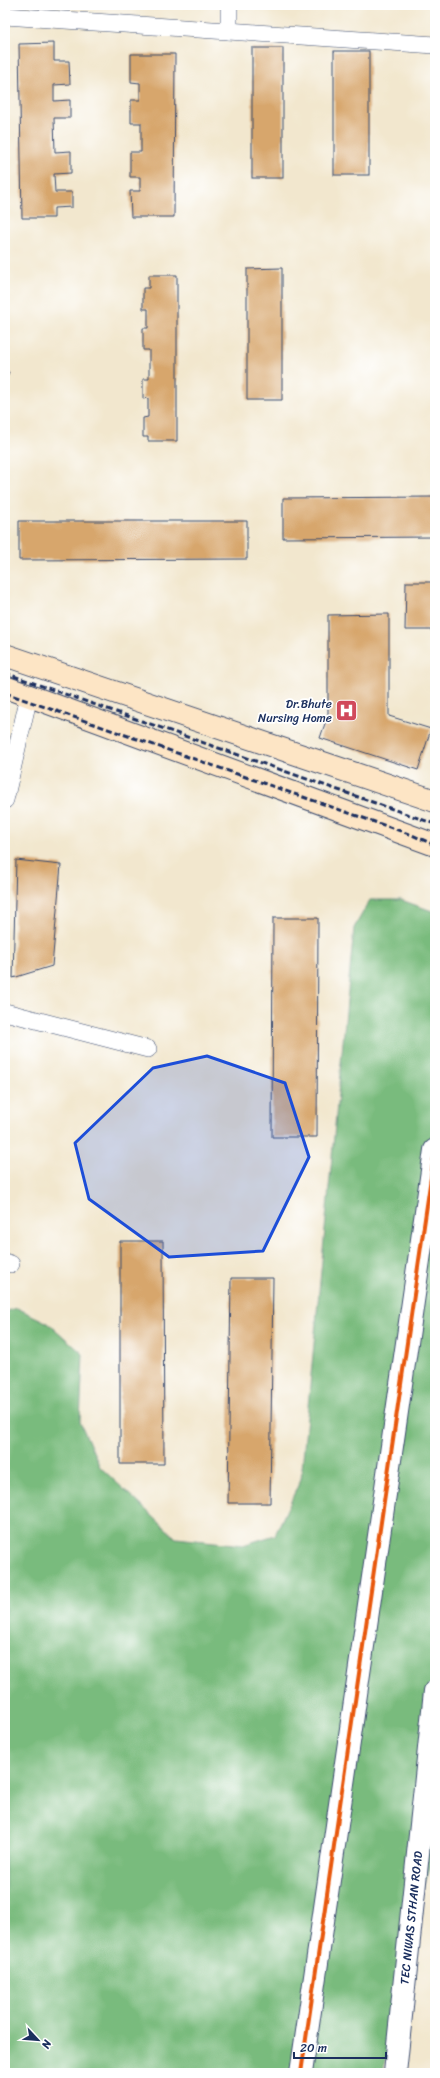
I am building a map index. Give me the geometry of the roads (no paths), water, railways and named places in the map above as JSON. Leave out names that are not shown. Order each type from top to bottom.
[{"type":"main road","points":[[5,654],[435,801]]},
{"type":"main road","points":[[68,710],[77,679]]},
{"type":"main road","points":[[5,687],[435,845]]},
{"type":"street","points":[[301,2073],[435,1150]]},
{"type":"street","name":"TEC NIWAS STHAN ROAD","points":[[395,2073],[435,1691]]},
{"type":"lane","points":[[229,5],[229,31]]},
{"type":"lane","points":[[5,16],[435,45]]},
{"type":"lane","points":[[5,800],[29,696]]},
{"type":"lane","points":[[5,1012],[148,1049]]},
{"type":"railway","points":[[5,673],[435,824]]},
{"type":"railway","points":[[5,693],[412,835],[435,845]]},
{"type":"place","name":"Dr.Bhute Nursing Home","points":[[347,711]]}]
